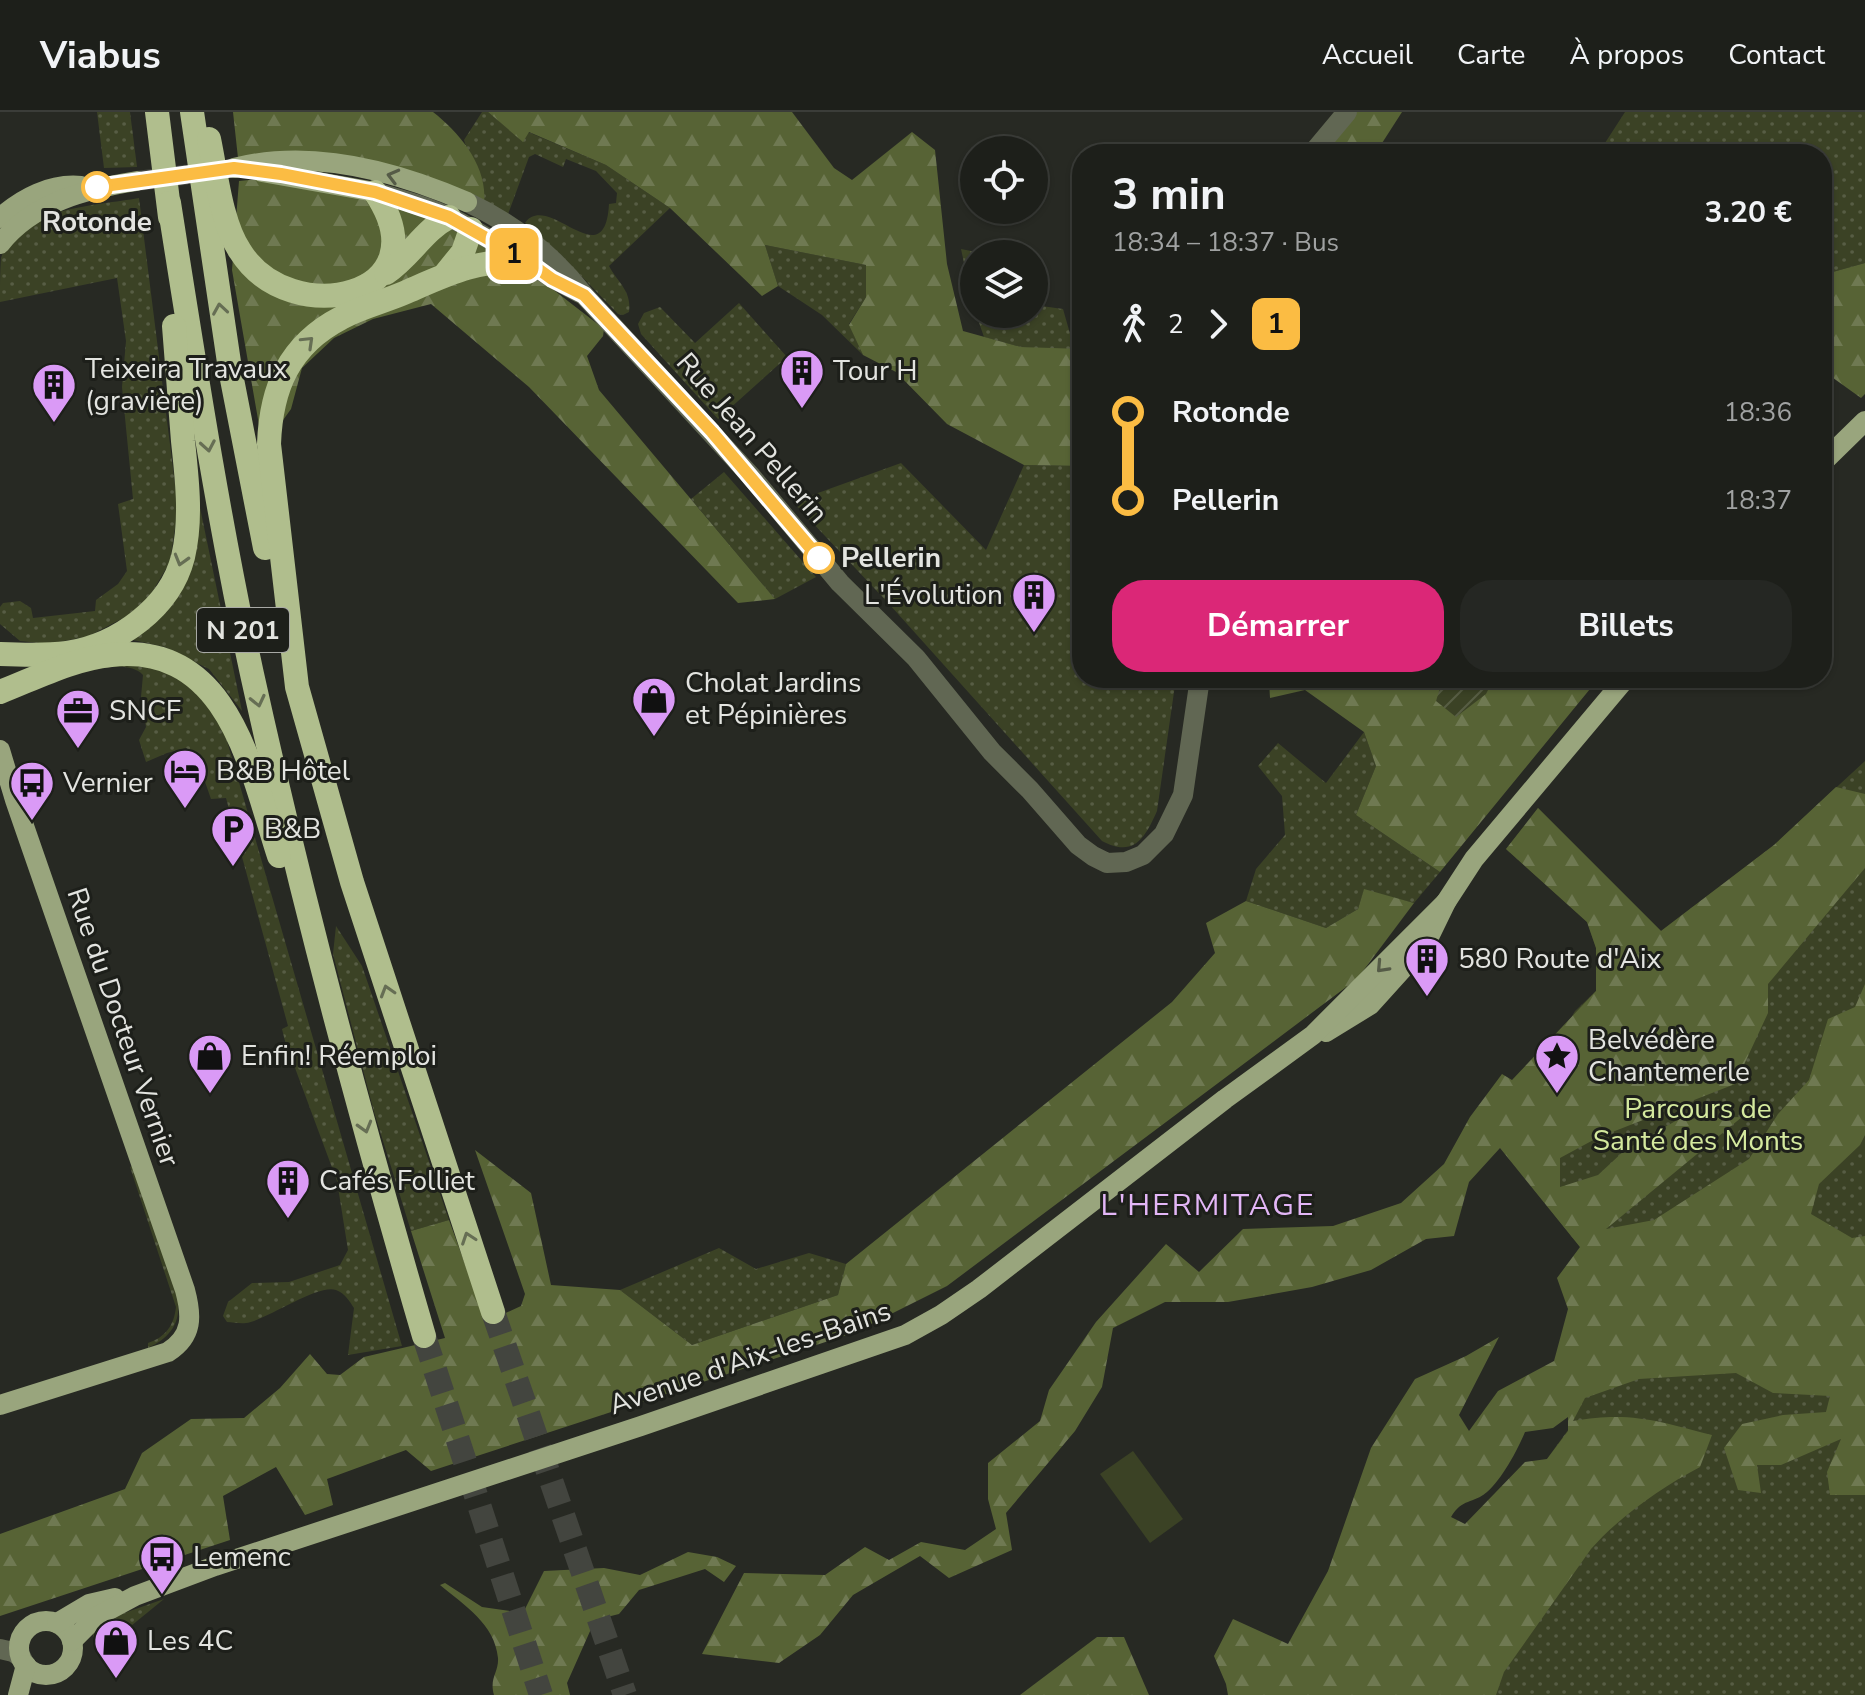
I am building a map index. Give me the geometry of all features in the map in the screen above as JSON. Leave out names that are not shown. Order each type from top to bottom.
[{"type":"highway","name":"N 201","points":[[157,112],[215,484],[249,659],[312,933],[424,1336]]},
{"type":"highway","points":[[192,112],[205,154]]},
{"type":"highway","points":[[203,112],[211,193],[242,255],[260,274],[279,287],[304,294],[351,292],[398,265],[436,224],[458,209]]},
{"type":"highway","points":[[375,192],[392,221],[394,235],[389,259],[376,279]]},
{"type":"highway","name":"N 201","points":[[211,193],[230,369],[297,687],[334,823],[397,1024],[493,1312]]},
{"type":"highway","points":[[0,654],[68,653],[107,639],[129,628],[152,610],[177,574],[185,544],[187,499],[173,317],[169,200]]},
{"type":"highway","points":[[446,273],[463,252],[471,229]]},
{"type":"highway","points":[[297,687],[271,477],[270,422],[277,391],[297,353],[318,332],[340,318],[446,273],[492,262],[527,261]]},
{"type":"highway","points":[[0,692],[81,662],[126,654],[153,657],[176,666],[198,679],[213,693],[229,715],[244,747],[343,1052]]},
{"type":"main road","name":"Rue Jean Pellerin","points":[[375,192],[234,168],[259,162],[294,161],[355,167],[423,184],[458,209]]},
{"type":"main road","points":[[0,244],[20,224],[47,206],[97,187],[137,181]]},
{"type":"main road","points":[[0,218],[18,203],[42,192],[75,185],[97,187]]},
{"type":"main road","points":[[1832,453],[1865,421]]},
{"type":"main road","name":"Avenue d'Aix-les-Bains","points":[[72,1641],[96,1617],[135,1596],[215,1566],[641,1426],[905,1335],[941,1315],[1313,1035],[1446,902],[1500,825],[1617,688]]},
{"type":"main road","name":"Rue du Docteur Vernier","points":[[0,750],[185,1290],[191,1323],[183,1340],[168,1352],[0,1405]]},
{"type":"main road","name":"Avenue d'Aix-les-Bains","points":[[57,1623],[89,1604],[135,1596]]},
{"type":"main road","points":[[38,1622],[57,1623],[69,1633],[72,1641],[70,1660],[57,1673],[47,1675],[32,1670],[24,1662],[19,1649],[25,1630],[38,1622]]},
{"type":"main road","points":[[18,1695],[24,1662]]},
{"type":"main road","points":[[30,1695],[47,1675]]},
{"type":"street","points":[[1320,144],[1347,112]]},
{"type":"street","name":"Rue Jean Pellerin","points":[[375,192],[458,209],[511,226],[546,252],[741,464],[840,583],[916,658],[992,752],[1078,845],[1093,856],[1107,863],[1126,862],[1143,855],[1164,834],[1178,808],[1186,781],[1199,688]]},
{"type":"street","name":"Rue Jean Pellerin","points":[[458,209],[471,229],[584,295]]},
{"type":"street","points":[[0,1649],[24,1662]]},
{"type":"green space","points":[[97,112],[130,112],[137,167],[104,168]]},
{"type":"green space","points":[[233,112],[433,112],[453,130],[477,164],[482,177],[484,203],[451,188],[238,158]]},
{"type":"green space","points":[[482,112],[488,112],[523,141],[528,132],[606,165],[670,208],[609,266],[626,293],[629,312],[618,314],[525,223],[535,216],[547,217],[587,234],[597,234],[605,225],[609,204],[616,203],[617,193],[596,171],[566,159],[563,167],[535,154],[529,157],[507,217],[484,203],[464,140]]},
{"type":"green space","points":[[488,112],[792,112],[834,168],[852,180],[912,132],[935,150],[947,264],[960,328],[1021,347],[1072,349],[1072,466],[1024,465],[947,424],[896,372],[863,355],[849,325],[866,297],[866,265],[765,245],[778,286],[762,296],[670,208],[606,165],[529,132],[523,142]]},
{"type":"green space","points":[[1357,112],[1402,112],[1381,144],[1330,144]]},
{"type":"green space","points":[[1625,112],[1865,112],[1865,263],[1832,272],[1832,144],[1605,143]]},
{"type":"green space","points":[[290,176],[372,189],[506,253],[604,329],[603,336],[587,356],[599,390],[775,599],[738,603],[529,387],[431,304],[373,319],[334,338],[302,368],[291,409],[263,448],[232,270],[239,181]]},
{"type":"green space","points":[[139,198],[178,508],[170,562],[151,594],[133,613],[89,636],[49,644],[20,641],[0,624],[0,607],[3,603],[20,601],[31,608],[33,618],[95,611],[96,600],[118,584],[127,571],[118,504],[133,499],[122,387],[126,341],[117,278],[0,302],[1,258],[10,241],[23,228],[40,219],[81,207]]},
{"type":"green space","points":[[765,245],[866,265],[866,297],[849,324],[863,355],[822,315],[778,286]]},
{"type":"green space","points":[[1865,263],[1865,394],[1861,398],[1832,377],[1832,272]]},
{"type":"green space","points":[[739,303],[787,357],[718,419],[641,334],[638,324],[644,313],[660,307],[695,343]]},
{"type":"green space","points":[[1048,307],[1063,309],[1072,351],[1021,347],[984,337],[981,328],[1048,328]]},
{"type":"green space","points":[[901,463],[986,550],[1024,465],[1072,466],[1072,688],[1175,688],[1157,811],[1143,837],[1130,846],[1122,847],[1102,841],[793,502]]},
{"type":"green space","points":[[724,472],[816,577],[775,599],[691,499]]},
{"type":"green space","points":[[197,493],[242,711],[209,669],[165,647],[133,640],[161,616]]},
{"type":"green space","points":[[135,660],[190,683],[223,727],[402,1346],[348,1355],[354,1308],[345,1295],[336,1290],[317,1292],[246,1323],[227,1322],[223,1316],[228,1302],[252,1283],[289,1282],[340,1265],[348,1250],[337,1181],[285,1041],[282,1029],[288,1026],[226,798],[211,799],[195,753],[186,748],[146,762],[139,740],[146,727],[141,697],[143,675],[127,667],[98,669]]},
{"type":"green space","points":[[1269,688],[1591,688],[1440,872],[1356,815],[1376,766],[1364,732],[1305,690],[1270,698]]},
{"type":"green space","points":[[1440,688],[1489,688],[1486,694],[1456,717],[1436,701]]},
{"type":"green space","points":[[1364,732],[1376,766],[1356,815],[1440,872],[1414,903],[1364,890],[1358,909],[1326,928],[1246,901],[1256,869],[1285,835],[1282,796],[1258,766],[1278,743],[1326,783]]},
{"type":"green space","name":"Parcours de Santé des Monts","points":[[1865,761],[1865,1695],[1376,1695],[1568,1430],[1580,1247],[1500,1147],[1575,1011],[1596,991],[1596,948],[1587,922],[1506,849],[1538,808],[1661,931],[1774,845]]},
{"type":"green space","name":"Parcours de Santé des Monts","points":[[1836,787],[1865,794],[1865,868],[1768,984],[1768,1013],[1735,1084],[1597,1138],[1560,1158],[1560,1187],[1598,1175],[1625,1150],[1679,1119],[1742,1117],[1606,1229],[1654,1220],[1749,1159],[1778,1114],[1809,1080],[1828,1019],[1855,1007],[1865,984],[1865,1135],[1860,1145],[1819,1184],[1811,1214],[1852,1238],[1865,1236],[1865,1495],[1830,1495],[1827,1472],[1841,1439],[1781,1465],[1757,1465],[1761,1493],[1738,1490],[1724,1448],[1742,1424],[1783,1415],[1826,1412],[1830,1396],[1773,1393],[1736,1373],[1639,1379],[1585,1398],[1573,1421],[1628,1417],[1712,1435],[1700,1467],[1642,1504],[1591,1549],[1504,1672],[1496,1695],[1228,1695],[1214,1656],[1233,1619],[1288,1644],[1328,1571],[1371,1448],[1415,1379],[1499,1337],[1459,1415],[1469,1431],[1498,1391],[1554,1361],[1568,1309],[1557,1278],[1580,1247],[1500,1148],[1469,1182],[1454,1236],[1426,1239],[1371,1270],[1312,1287],[1228,1302],[1165,1302],[1113,1328],[1102,1387],[1075,1431],[1006,1513],[1012,1550],[949,1578],[920,1556],[853,1595],[820,1635],[779,1663],[702,1654],[744,1573],[825,1575],[865,1547],[889,1560],[921,1542],[965,1550],[996,1529],[988,1499],[988,1463],[1040,1421],[1049,1390],[1096,1322],[1166,1244],[1199,1272],[1243,1229],[1333,1226],[1401,1203],[1444,1164],[1470,1117],[1502,1074],[1512,1080],[1596,991],[1596,948],[1587,922],[1506,849],[1538,808],[1661,931],[1774,845]],"holes":[[[1568,1417],[1568,1431],[1547,1459],[1525,1462],[1465,1524],[1451,1517],[1459,1507],[1482,1496],[1493,1486],[1509,1464],[1525,1432],[1553,1428]]]},
{"type":"green space","points":[[1364,889],[1414,903],[1357,979],[947,1286],[853,1333],[431,1471],[406,1450],[327,1479],[333,1505],[305,1515],[276,1467],[223,1496],[230,1540],[0,1616],[0,1534],[125,1489],[142,1453],[191,1419],[244,1418],[280,1388],[310,1354],[327,1374],[340,1375],[364,1357],[445,1338],[411,1231],[449,1220],[486,1322],[521,1306],[525,1294],[475,1150],[531,1193],[551,1285],[620,1290],[692,1345],[838,1295],[846,1264],[1172,1002],[1215,953],[1206,923],[1246,901],[1326,928],[1358,909]]},
{"type":"green space","points":[[336,926],[362,966],[449,1220],[411,1231],[374,1112],[333,954]]},
{"type":"green space","points":[[132,1166],[179,1306],[173,1328],[148,1348],[148,1343],[168,1330],[176,1307]]},
{"type":"green space","points":[[719,1248],[756,1269],[809,1253],[846,1264],[838,1295],[692,1345],[620,1290]]},
{"type":"green space","points":[[1133,1451],[1183,1519],[1150,1543],[1100,1474]]},
{"type":"green space","points":[[688,1552],[717,1557],[736,1566],[724,1582],[705,1569],[639,1590],[619,1614],[595,1620],[567,1683],[570,1695],[494,1695],[498,1658],[491,1635],[477,1616],[440,1585],[445,1583],[482,1607],[523,1613],[544,1571],[604,1568],[640,1575]]},
{"type":"green space","points":[[164,1599],[115,1639],[96,1640],[93,1636],[93,1631],[110,1618]]},
{"type":"green space","points":[[1097,1637],[1124,1637],[1149,1695],[1020,1695]]},
{"type":"tunnel","points":[[137,181],[214,171]]},
{"type":"tunnel","points":[[493,1312],[625,1695]]},
{"type":"tunnel","points":[[424,1336],[541,1695]]},
{"type":"bus line","name":"1","points":[[97,187],[234,168],[375,192],[449,217],[584,295],[712,432],[819,558]]},
{"type":"place","name":"Rotonde","points":[[97,187]]},
{"type":"place","name":"Tour H","points":[[802,410]]},
{"type":"place","name":"Teixeira Travaux (gravière)","points":[[54,424]]},
{"type":"place","name":"Pellerin","points":[[819,558]]},
{"type":"place","name":"L'Évolution","points":[[1034,634]]},
{"type":"place","name":"Cholat Jardins et Pépinières","points":[[654,738]]},
{"type":"place","name":"SNCF","points":[[78,750]]},
{"type":"place","name":"B&B Hôtel","points":[[185,810]]},
{"type":"place","name":"Vernier","points":[[32,822]]},
{"type":"place","name":"B&B","points":[[233,868]]},
{"type":"place","name":"580 Route d'Aix","points":[[1427,998]]},
{"type":"place","name":"Enfin! Réemploi","points":[[210,1095]]},
{"type":"place","name":"Belvédère Chantemerle","points":[[1557,1095]]},
{"type":"place","name":"Cafés Folliet","points":[[288,1220]]},
{"type":"place","name":"Lemenc","points":[[162,1596]]},
{"type":"place","name":"Les 4C","points":[[116,1680]]},
{"type":"district","name":"L'HERMITAGE","points":[[1208,1205]]}]
